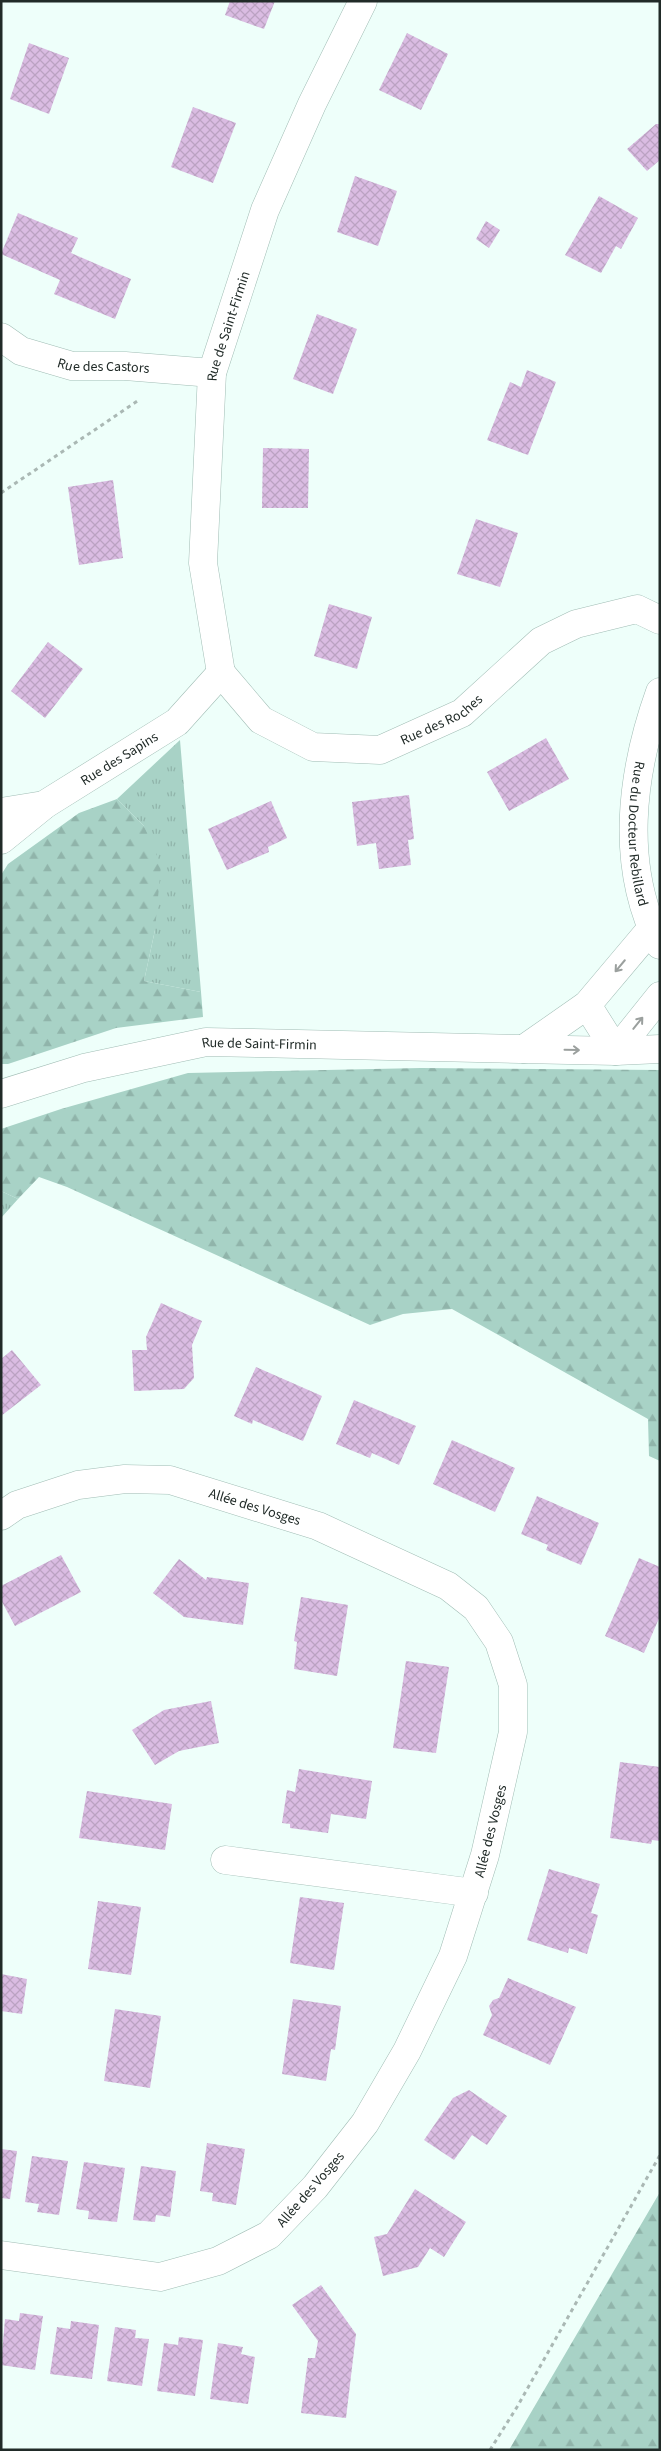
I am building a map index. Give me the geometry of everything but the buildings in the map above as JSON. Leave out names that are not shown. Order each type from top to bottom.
[{"type":"street","name":"Rue de Saint-Firmin","points":[[221,673],[202,563],[212,373],[265,210],[312,104],[363,1]]},
{"type":"street","name":"Rue des Castors","points":[[1,337],[22,351],[72,366],[125,366],[212,373]]},
{"type":"street","name":"Rue des Roches","points":[[221,673],[261,720],[313,747],[380,750],[462,713],[541,641],[576,624],[637,609],[660,620]]},
{"type":"street","name":"Rue des Sapins","points":[[1,812],[44,805],[178,722],[221,673]]},
{"type":"street","name":"Rue du Docteur Rebillard","points":[[656,937],[641,895],[633,856],[634,812],[640,762],[660,692]]},
{"type":"street","points":[[1,840],[44,805]]},
{"type":"street","points":[[524,1049],[587,1005],[656,937]]},
{"type":"street","points":[[587,1005],[616,1051],[660,996]]},
{"type":"street","name":"Rue de Saint-Firmin","points":[[1,1094],[84,1068],[206,1042],[616,1051],[660,1049]]},
{"type":"street","name":"Allée des Vosges","points":[[1,1516],[17,1505],[78,1485],[124,1478],[170,1480],[318,1526],[448,1586],[476,1608],[499,1642],[513,1685],[513,1732],[486,1855],[453,1956],[407,2050],[365,2123],[315,2188],[269,2235],[218,2261],[160,2277],[1,2255]]},
{"type":"street","points":[[225,1860],[474,1893]]},
{"type":"path","points":[[1,494],[157,387],[166,369]]},
{"type":"path","points":[[490,2450],[660,2155]]},
{"type":"green space","points":[[180,740],[201,992],[144,981],[155,930],[144,826],[117,799]]},
{"type":"green space","points":[[117,799],[144,826],[161,865],[155,930],[144,981],[201,992],[203,1017],[116,1028],[8,1064],[1,1064],[1,875],[8,864],[79,813]]},
{"type":"green space","points":[[421,1068],[660,1070],[660,1461],[649,1456],[648,1419],[452,1309],[403,1314],[370,1325],[67,1187],[39,1177],[18,1199],[1,1191],[1,1129],[61,1109],[188,1073]]},
{"type":"green space","points":[[1,1191],[18,1199],[1,1218]]},
{"type":"green space","points":[[660,2192],[660,2450],[509,2450]]}]
